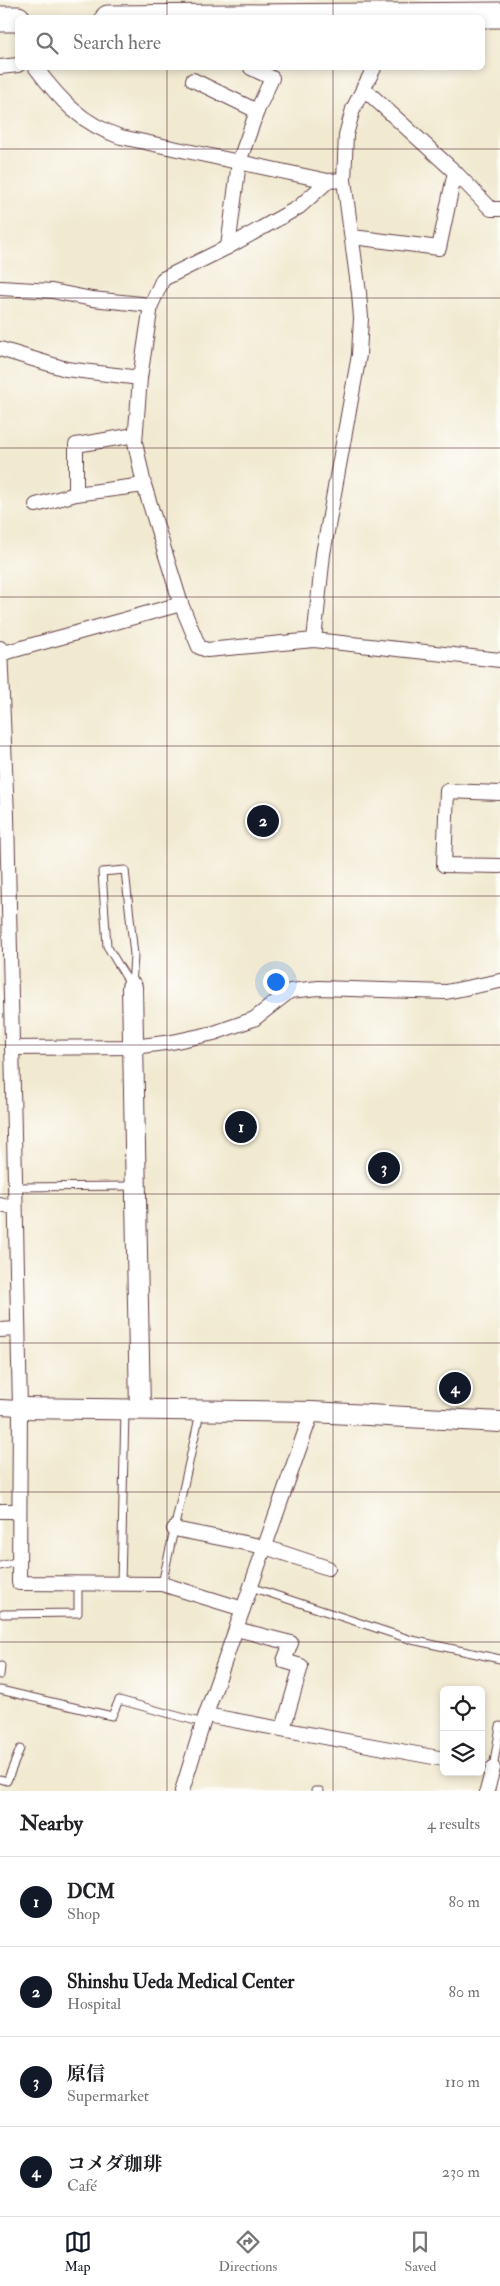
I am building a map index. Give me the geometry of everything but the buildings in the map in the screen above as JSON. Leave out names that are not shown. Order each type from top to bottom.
[{"type":"highway","points":[[237,15],[408,11],[500,15]]},
{"type":"highway","points":[[0,19],[15,18]]},
{"type":"street","points":[[0,67],[15,65]]},
{"type":"street","points":[[38,70],[58,94],[85,120],[100,130],[121,137],[239,162],[328,180],[344,180]]},
{"type":"street","points":[[228,246],[239,162],[256,110],[272,78],[255,70]]},
{"type":"street","points":[[314,640],[323,554],[359,355],[361,318],[353,237],[344,180],[346,135],[353,109],[373,70]]},
{"type":"street","points":[[193,80],[256,110]]},
{"type":"street","points":[[363,88],[456,172],[491,209],[500,210]]},
{"type":"street","points":[[353,237],[439,248],[456,172]]},
{"type":"street","points":[[328,180],[299,207],[163,280],[150,305],[140,378],[135,435],[144,486],[181,604],[199,647],[207,650],[314,640],[500,660]]},
{"type":"street","points":[[0,288],[52,291],[92,299],[150,305]]},
{"type":"street","points":[[0,349],[66,369],[140,378]]},
{"type":"street","points":[[76,494],[76,445],[135,435]]},
{"type":"street","points":[[36,505],[76,494],[144,486]]},
{"type":"street","points":[[181,604],[0,652],[5,968],[12,1048],[20,1408],[19,1583],[162,1584],[243,1608]]},
{"type":"street","points":[[500,793],[447,791],[444,865],[500,866]]},
{"type":"street","points":[[12,1048],[134,1047],[172,1042],[214,1033],[254,1019],[290,991],[329,988],[446,992],[500,982]]},
{"type":"street","points":[[132,987],[136,1186],[132,1409]]},
{"type":"street","points":[[0,1205],[15,1208]]},
{"type":"street","points":[[0,1330],[17,1328]]},
{"type":"street","points":[[0,1407],[312,1412],[500,1422]]},
{"type":"street","points":[[182,1791],[204,1719],[312,1412]]},
{"type":"street","points":[[0,1511],[19,1512]]},
{"type":"street","points":[[174,1530],[265,1547],[328,1568]]},
{"type":"street","points":[[236,1629],[291,1643],[284,1661],[301,1666],[283,1729]]},
{"type":"street","points":[[204,1719],[283,1729],[440,1758]]},
{"type":"street","points":[[487,1791],[491,1767]]},
{"type":"lane","points":[[125,870],[134,955],[132,987],[108,946],[102,872],[125,870]]},
{"type":"lane","points":[[14,1187],[136,1186]]},
{"type":"lane","points":[[121,1584],[132,1409]]},
{"type":"lane","points":[[162,1584],[201,1411]]},
{"type":"lane","points":[[0,1566],[19,1561]]},
{"type":"lane","points":[[3,1614],[78,1613],[78,1584]]},
{"type":"lane","points":[[251,1586],[412,1640],[500,1659]]},
{"type":"lane","points":[[0,1676],[2,1666]]},
{"type":"lane","points":[[0,1690],[112,1716],[119,1700],[204,1719]]},
{"type":"lane","points":[[491,1767],[500,1726]]},
{"type":"lane","points":[[0,1780],[7,1781],[20,1749]]},
{"type":"lane","points":[[315,1791],[320,1791]]},
{"type":"place","name":"Shinshu Ueda Medical Center","points":[[263,821]]},
{"type":"place","name":"DCM","points":[[241,1127]]},
{"type":"place","name":"原信","points":[[384,1168]]},
{"type":"place","name":"コメダ珈琲","points":[[455,1388]]}]
